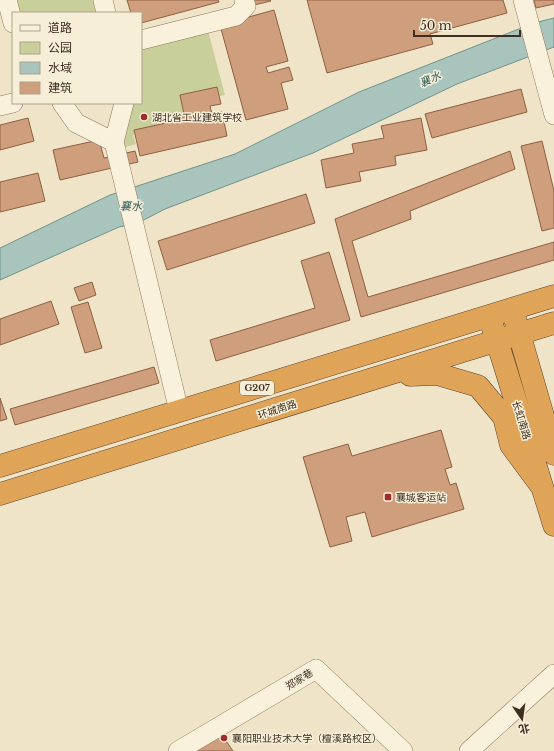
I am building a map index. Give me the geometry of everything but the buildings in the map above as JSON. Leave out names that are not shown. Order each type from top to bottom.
[{"type":"highway","points":[[513,308],[554,296]]},
{"type":"highway","name":"G207","points":[[0,466],[513,308]]},
{"type":"highway","name":"长虹南路","points":[[513,308],[554,454]]},
{"type":"highway","name":"长虹南路","points":[[490,315],[554,525]]},
{"type":"highway","name":"环城南路","points":[[0,494],[497,341],[554,322]]},
{"type":"highway","points":[[376,378],[438,374],[478,386],[504,417],[511,445],[542,486]]},
{"type":"street","points":[[8,0],[12,18]]},
{"type":"street","points":[[103,0],[106,12]]},
{"type":"street","points":[[142,40],[236,16],[246,6],[244,0]]},
{"type":"street","points":[[523,0],[554,115]]},
{"type":"street","points":[[0,106],[12,103]]},
{"type":"street","points":[[63,104],[76,123],[114,142]]},
{"type":"street","points":[[124,104],[114,142],[179,411]]},
{"type":"street","name":"郑家巷","points":[[178,751],[316,669],[403,751]]},
{"type":"street","points":[[469,751],[554,674]]},
{"type":"green space","points":[[15,0],[98,0],[101,12],[18,12]]},
{"type":"green space","points":[[208,31],[225,95],[186,103],[189,113],[182,123],[133,135],[136,144],[123,148],[115,122],[129,118],[134,104],[142,104],[142,45]]},
{"type":"water","name":"襄水","points":[[554,18],[554,47],[457,84],[313,153],[165,209],[138,223],[119,227],[0,280],[0,248],[110,195],[235,154],[359,92],[534,23]]},
{"type":"place","name":"湖北省工业建筑学校","points":[[144,117]]},
{"type":"place","name":"襄城客运站","points":[[388,497]]},
{"type":"place","name":"襄阳职业技术大学（檀溪路校区）","points":[[224,738]]}]
